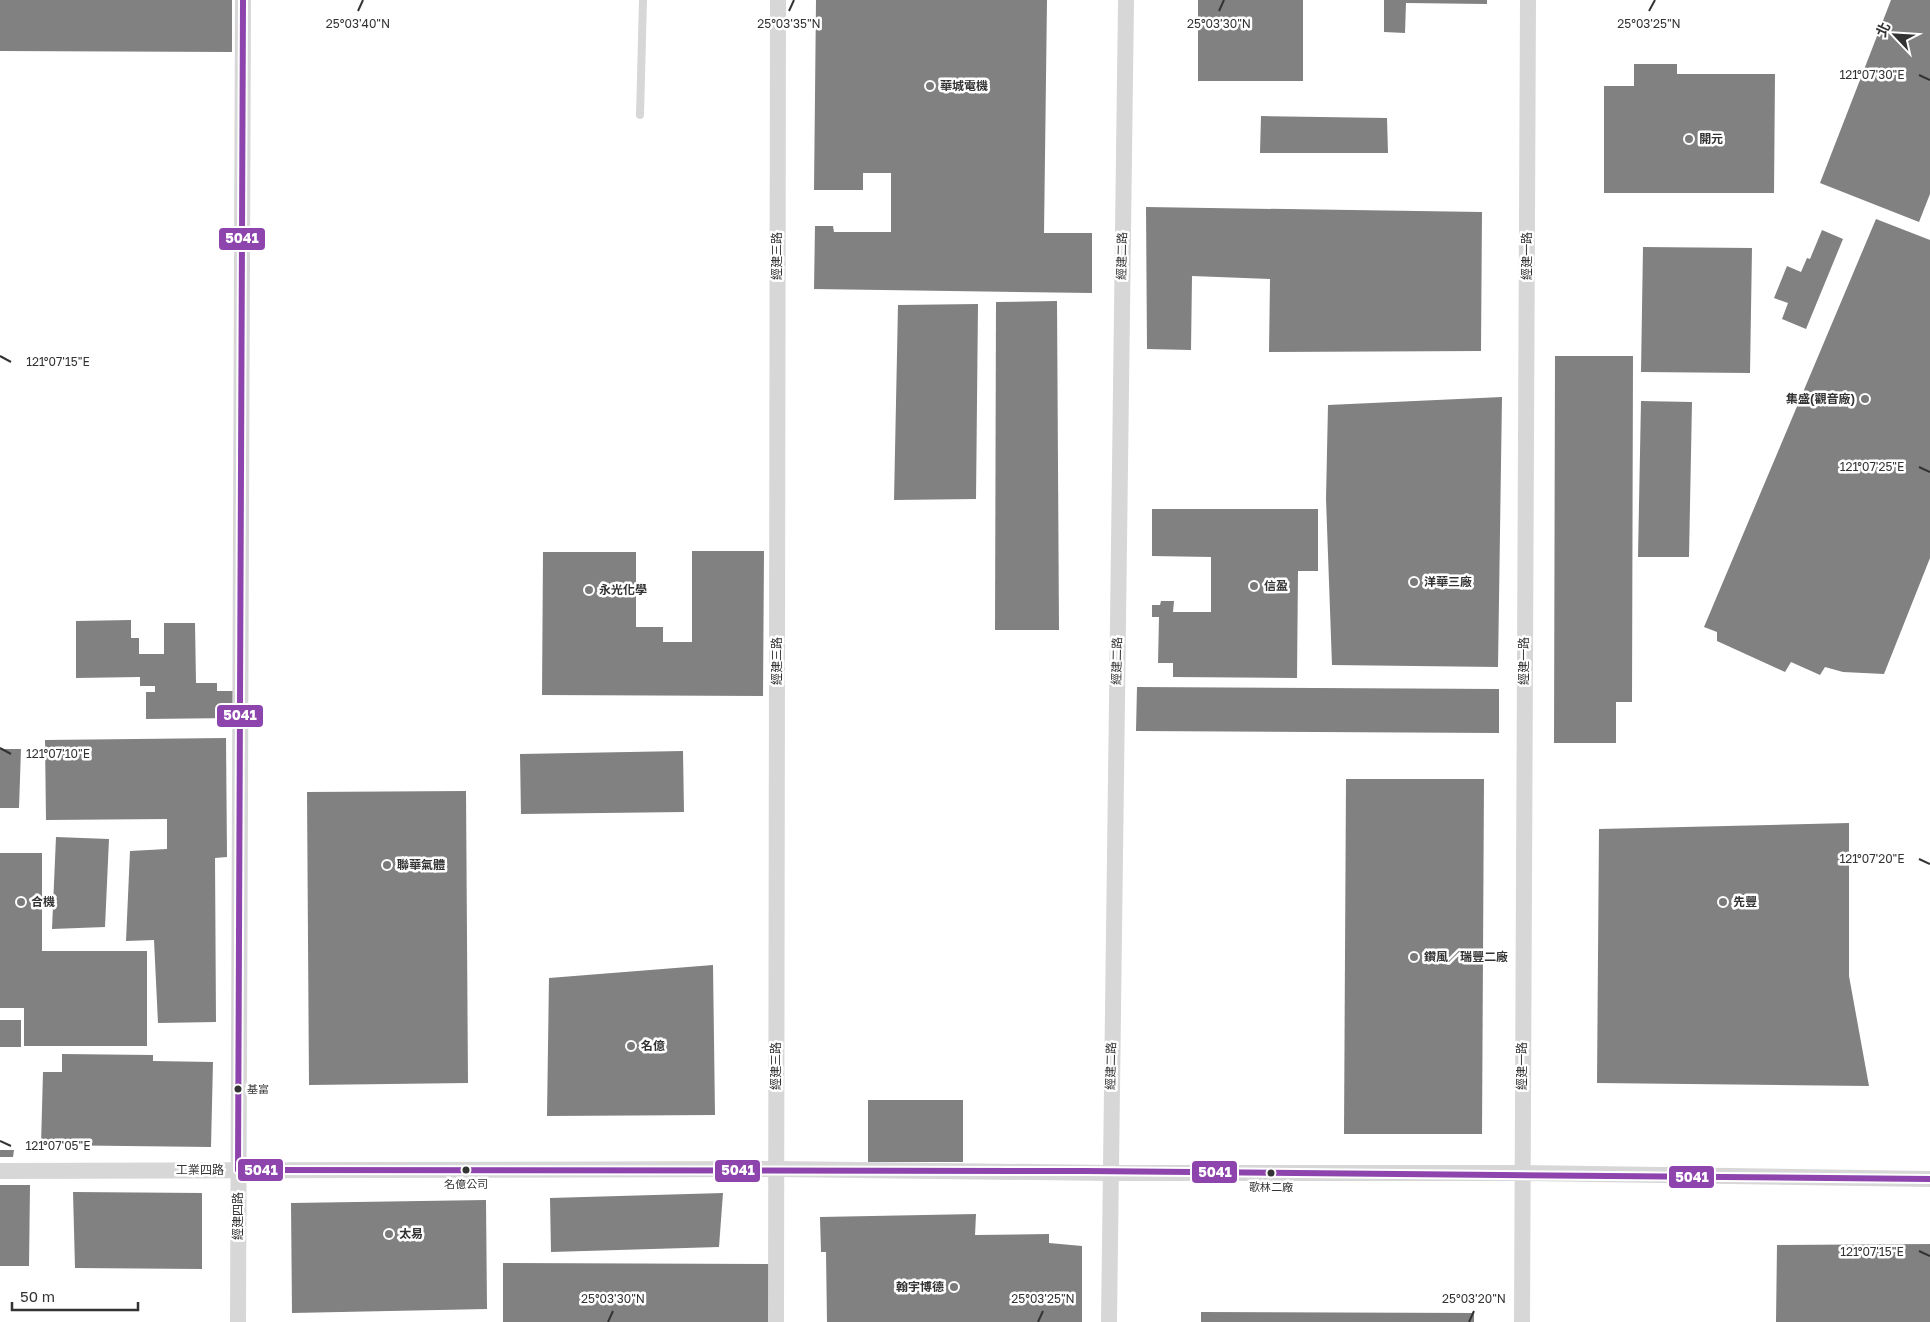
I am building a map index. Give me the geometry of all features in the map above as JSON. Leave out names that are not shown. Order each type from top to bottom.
[{"type":"street","name":"經建四路","points":[[238,1322],[243,0]]},
{"type":"street","name":"經建三路","points":[[776,1322],[778,0]]},
{"type":"street","name":"經建二路","points":[[1109,1322],[1126,0]]},
{"type":"street","name":"經建一路","points":[[1522,1322],[1521,1173],[1528,0]]},
{"type":"street","name":"工業四路","points":[[0,1171],[776,1170],[1110,1173],[1521,1173],[1930,1179]]},
{"type":"lane","points":[[640,115],[642,0]]},
{"type":"building","points":[[0,0],[232,0],[232,52],[0,51]]},
{"type":"building","name":"華城電機","points":[[816,0],[1047,0],[1044,233],[1092,233],[1092,293],[814,289],[815,226],[833,226],[834,232],[891,232],[891,173],[863,173],[863,190],[814,190]]},
{"type":"building","points":[[1198,0],[1303,0],[1303,81],[1198,81]]},
{"type":"building","points":[[1384,0],[1487,0],[1487,4],[1406,3],[1405,33],[1384,32]]},
{"type":"building","points":[[1891,0],[1930,0],[1930,194],[1919,222],[1820,183]]},
{"type":"building","name":"開元","points":[[1634,64],[1677,64],[1677,74],[1775,74],[1774,193],[1604,193],[1604,86],[1634,86]]},
{"type":"building","points":[[1261,116],[1387,118],[1388,153],[1260,153]]},
{"type":"building","points":[[1146,207],[1482,212],[1481,351],[1269,352],[1270,279],[1192,276],[1191,350],[1147,349]]},
{"type":"building","name":"集盛(觀音廠)","points":[[1876,219],[1930,240],[1930,558],[1884,674],[1843,672],[1825,667],[1820,675],[1791,662],[1785,672],[1717,641],[1717,632],[1704,627]]},
{"type":"building","points":[[1822,230],[1843,239],[1806,329],[1782,319],[1788,303],[1774,298],[1787,266],[1801,272],[1807,258],[1810,259]]},
{"type":"building","points":[[1643,247],[1752,248],[1750,373],[1641,372]]},
{"type":"building","points":[[1057,301],[1059,630],[995,630],[996,302]]},
{"type":"building","points":[[978,304],[976,499],[894,500],[898,305]]},
{"type":"building","points":[[1555,356],[1633,356],[1632,702],[1616,702],[1616,743],[1554,743]]},
{"type":"building","name":"洋華三廠","points":[[1502,397],[1498,667],[1332,665],[1326,499],[1328,405]]},
{"type":"building","points":[[1641,401],[1692,402],[1689,557],[1638,557]]},
{"type":"building","name":"信盈","points":[[1152,509],[1318,509],[1318,571],[1298,571],[1297,678],[1173,677],[1173,663],[1158,663],[1159,617],[1152,617],[1152,605],[1160,605],[1161,601],[1174,601],[1173,612],[1211,612],[1211,557],[1152,556]]},
{"type":"building","name":"永光化學","points":[[692,551],[764,551],[763,696],[542,695],[543,552],[636,552],[636,627],[663,627],[663,642],[692,642]]},
{"type":"building","points":[[131,620],[131,638],[139,638],[139,654],[164,654],[164,623],[195,623],[196,683],[217,683],[217,691],[233,691],[234,718],[146,719],[146,692],[155,692],[155,686],[140,686],[140,677],[76,678],[76,621]]},
{"type":"building","points":[[1137,687],[1499,689],[1499,733],[1136,731]]},
{"type":"building","points":[[226,738],[227,857],[215,858],[216,1022],[158,1023],[154,940],[126,941],[130,851],[167,849],[167,819],[46,820],[45,740]]},
{"type":"building","points":[[0,749],[21,749],[19,808],[0,808]]},
{"type":"building","points":[[683,751],[684,812],[521,814],[520,754]]},
{"type":"building","name":"鑽風／瑞豐二廠","points":[[1346,779],[1484,779],[1482,1134],[1344,1134]]},
{"type":"building","name":"聯華氣體","points":[[466,791],[468,1083],[309,1085],[307,792]]},
{"type":"building","name":"先豐","points":[[1849,823],[1849,976],[1869,1086],[1597,1083],[1599,829]]},
{"type":"building","points":[[56,837],[109,839],[105,927],[52,929]]},
{"type":"building","name":"合機","points":[[0,853],[42,853],[42,951],[147,951],[147,1046],[24,1046],[24,1008],[0,1008]]},
{"type":"building","name":"名億","points":[[713,965],[715,1115],[547,1116],[549,978]]},
{"type":"building","points":[[0,1020],[21,1020],[21,1047],[0,1047]]},
{"type":"building","points":[[62,1054],[153,1055],[153,1061],[213,1062],[211,1147],[41,1145],[43,1072],[62,1072]]},
{"type":"building","points":[[868,1100],[963,1100],[963,1162],[868,1162]]},
{"type":"building","points":[[0,1150],[14,1150],[13,1157],[0,1157]]},
{"type":"building","points":[[0,1185],[30,1185],[29,1266],[0,1266]]},
{"type":"building","points":[[73,1192],[202,1193],[202,1269],[75,1268]]},
{"type":"building","points":[[723,1193],[719,1247],[551,1252],[550,1198]]},
{"type":"building","name":"太易","points":[[486,1200],[487,1309],[292,1313],[291,1203]]},
{"type":"building","name":"翰宇博德","points":[[976,1214],[975,1235],[1049,1234],[1049,1243],[1082,1246],[1082,1322],[827,1322],[826,1252],[821,1252],[820,1217]]},
{"type":"building","points":[[1930,1244],[1930,1322],[1776,1322],[1777,1245]]},
{"type":"building","points":[[503,1263],[770,1264],[770,1322],[503,1322]]},
{"type":"building","points":[[1201,1312],[1474,1313],[1474,1322],[1201,1322]]},
{"type":"transit line","name":"5041","points":[[243,0],[238,1170],[1084,1171],[1930,1179]]},
{"type":"place","name":"華城電機","points":[[930,86]]},
{"type":"place","name":"開元","points":[[1689,139]]},
{"type":"place","name":"集盛(觀音廠)","points":[[1865,399]]},
{"type":"place","name":"洋華三廠","points":[[1414,582]]},
{"type":"place","name":"信盈","points":[[1254,586]]},
{"type":"place","name":"永光化學","points":[[589,590]]},
{"type":"place","name":"聯華氣體","points":[[387,865]]},
{"type":"place","name":"合機","points":[[21,902]]},
{"type":"place","name":"先豐","points":[[1723,902]]},
{"type":"place","name":"鑽風／瑞豐二廠","points":[[1414,957]]},
{"type":"place","name":"名億","points":[[631,1046]]},
{"type":"place","name":"基富","points":[[238,1089]]},
{"type":"place","name":"名億公司","points":[[466,1170]]},
{"type":"place","name":"歌林二廠","points":[[1271,1173]]},
{"type":"place","name":"太易","points":[[389,1234]]},
{"type":"place","name":"翰宇博德","points":[[954,1287]]}]
